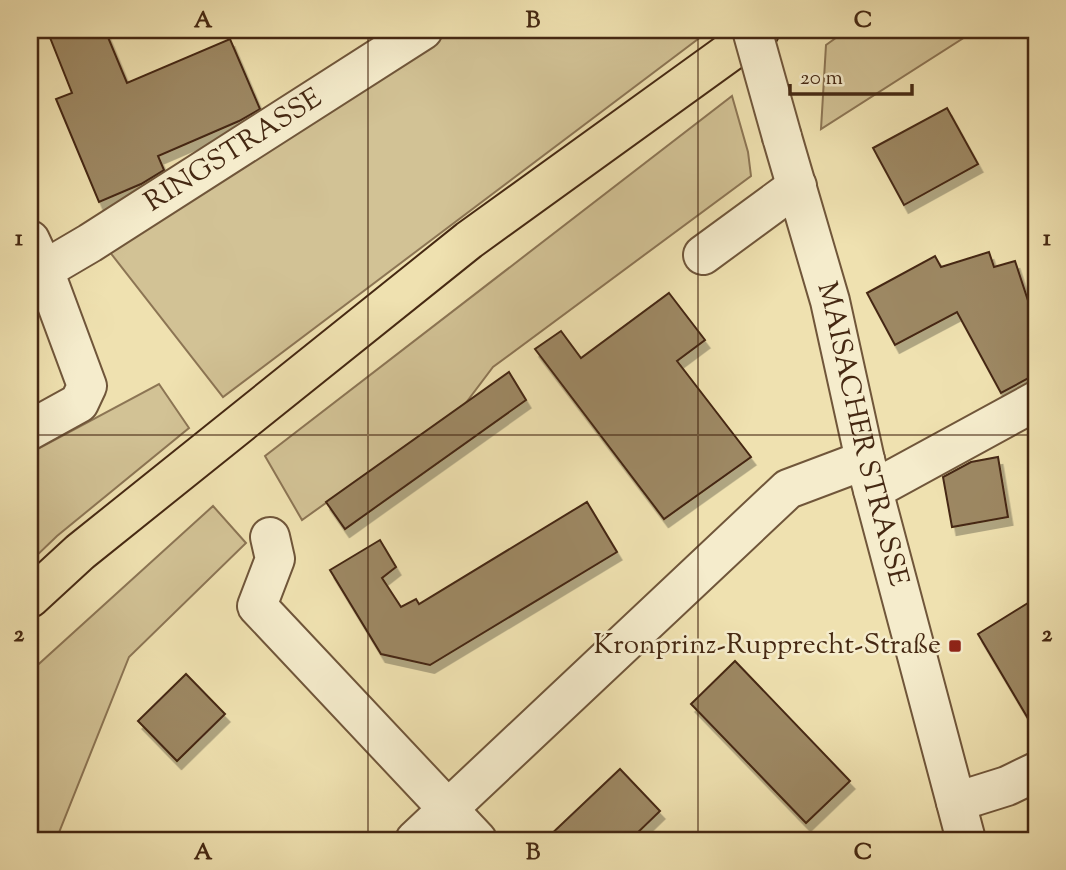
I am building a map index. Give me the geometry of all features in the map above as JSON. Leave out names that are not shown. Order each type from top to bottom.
[{"type":"highway","points":[[30,598],[80,552],[469,240],[760,30]]},
{"type":"street","name":"RINGSTRASSE","points":[[37,255],[423,30]]},
{"type":"street","name":"MAISACHER STRASSE","points":[[752,30],[830,301],[869,475],[966,840]]},
{"type":"street","points":[[703,255],[797,186]]},
{"type":"street","points":[[30,430],[79,403],[87,386],[37,255]]},
{"type":"street","points":[[415,840],[789,489],[869,475],[1036,401]]},
{"type":"street","points":[[270,537],[275,559],[257,607],[477,840]]},
{"type":"street","points":[[956,802],[1007,786],[1036,772]]},
{"type":"shaded area","points":[[437,30],[710,30],[223,397],[109,251]]},
{"type":"shaded area","points":[[847,30],[976,30],[821,129],[826,45]]},
{"type":"shaded area","points":[[732,96],[748,152],[751,176],[493,367],[465,404],[302,520],[265,456]]},
{"type":"shaded area","points":[[159,384],[189,428],[57,536],[30,562],[30,453]]},
{"type":"shaded area","points":[[213,506],[246,543],[129,657],[56,840],[30,840],[30,672]]},
{"type":"building","points":[[47,30],[105,30],[127,83],[230,39],[260,109],[239,121],[158,156],[164,170],[141,184],[99,202],[56,99],[72,93]]},
{"type":"building","points":[[947,108],[978,164],[904,205],[873,148]]},
{"type":"building","points":[[989,252],[994,267],[1015,261],[1036,325],[1036,374],[1001,393],[957,312],[895,345],[867,293],[935,256],[941,267]]},
{"type":"building","points":[[669,293],[705,340],[677,361],[751,457],[664,519],[535,349],[561,331],[581,358]]},
{"type":"building","points":[[509,372],[526,400],[345,529],[326,502]]},
{"type":"building","points":[[998,457],[1008,517],[952,527],[943,477],[971,462]]},
{"type":"building","points":[[587,502],[617,552],[430,665],[381,654],[330,570],[380,540],[396,567],[382,578],[401,607],[416,599],[419,604]]},
{"type":"building","points":[[1036,598],[1036,732],[978,634]]},
{"type":"building","points":[[735,661],[850,781],[806,823],[691,704]]},
{"type":"building","points":[[186,674],[225,714],[177,761],[138,721]]},
{"type":"building","points":[[620,769],[660,811],[630,840],[545,840]]},
{"type":"place","name":"Kronprinz-Rupprecht-Straße","points":[[955,646]]}]
